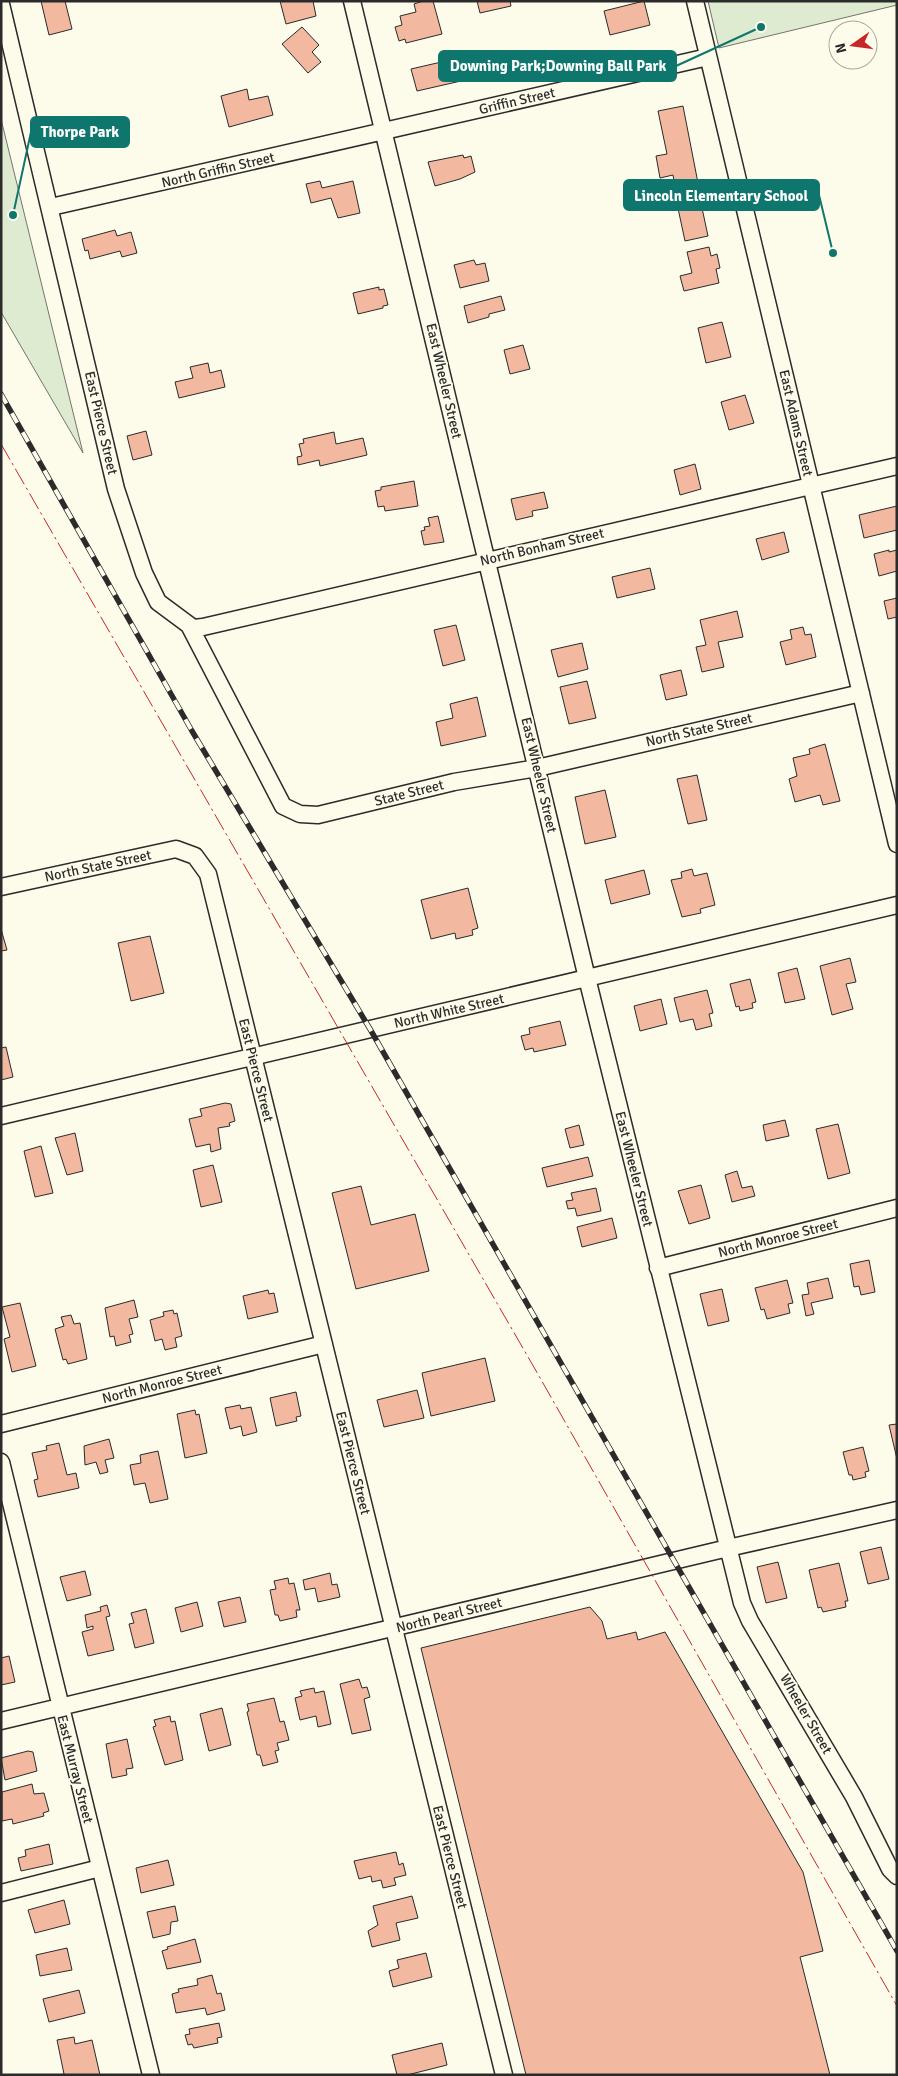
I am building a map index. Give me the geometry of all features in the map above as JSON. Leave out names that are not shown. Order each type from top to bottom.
[{"type":"street","name":"East Wheeler Street","points":[[352,1],[587,978],[728,1548]]},
{"type":"street","name":"East Adams Street","points":[[695,1],[897,844]]},
{"type":"street","name":"East Pierce Street","points":[[1,4],[51,207],[116,489],[129,532],[144,574],[158,602],[189,625],[283,806]]},
{"type":"street","name":"Griffin Street","points":[[385,132],[708,57]]},
{"type":"street","name":"North Griffin Street","points":[[51,207],[385,132]]},
{"type":"street","name":"North Bonham Street","points":[[189,625],[194,628],[203,627],[897,466]]},
{"type":"street","name":"North State Street","points":[[537,768],[861,693]]},
{"type":"street","name":"State Street","points":[[283,806],[300,814],[318,815],[454,782],[537,768]]},
{"type":"street","name":"North State Street","points":[[1,887],[168,850],[184,851],[195,856]]},
{"type":"street","name":"East Pierce Street","points":[[195,856],[208,874],[504,2075]]},
{"type":"street","name":"North White Street","points":[[1,1116],[897,905]]},
{"type":"street","name":"North Monroe Street","points":[[658,1268],[897,1208]]},
{"type":"street","name":"North Monroe Street","points":[[1,1424],[324,1344]]},
{"type":"street","name":"East Murray Street","points":[[1,1462],[151,2075]]},
{"type":"street","name":"North Pearl Street","points":[[1,1721],[728,1548],[897,1510]]},
{"type":"street","name":"Wheeler Street","points":[[728,1548],[742,1603],[750,1621],[849,1788],[890,1870],[897,1876]]},
{"type":"street","points":[[1,1893],[100,1868]]},
{"type":"green space","points":[[708,1],[897,1],[897,5],[828,20],[828,22],[719,48]]},
{"type":"green space","points":[[1,119],[83,453],[1,312]]},
{"type":"building","points":[[41,1],[65,1],[72,29],[49,35]]},
{"type":"building","points":[[280,1],[313,1],[316,16],[286,24]]},
{"type":"building","points":[[423,1],[433,1],[442,34],[406,43],[405,39],[399,41],[395,27],[402,25],[400,16],[416,12],[414,4]]},
{"type":"building","points":[[477,1],[510,1],[511,6],[480,13]]},
{"type":"building","points":[[644,1],[650,25],[610,35],[604,11]]},
{"type":"building","points":[[302,27],[319,45],[312,52],[321,62],[308,73],[282,44]]},
{"type":"building","points":[[450,60],[452,71],[459,69],[461,81],[417,91],[411,69]]},
{"type":"building","points":[[247,89],[249,100],[268,96],[273,115],[229,127],[221,96]]},
{"type":"building","points":[[683,106],[698,183],[675,187],[673,175],[660,178],[656,156],[667,154],[658,111]]},
{"type":"building","points":[[463,155],[464,158],[471,156],[475,172],[460,179],[435,186],[428,162]]},
{"type":"building","points":[[320,181],[322,188],[353,181],[360,213],[338,218],[331,198],[311,203],[306,184]]},
{"type":"building","points":[[699,194],[708,236],[685,241],[676,199]]},
{"type":"building","points":[[115,230],[117,236],[131,232],[137,253],[122,257],[120,251],[90,259],[88,250],[85,251],[82,239]]},
{"type":"building","points":[[709,247],[711,256],[717,254],[720,268],[716,269],[719,283],[684,291],[680,276],[692,273],[687,252]]},
{"type":"building","points":[[474,260],[476,265],[485,263],[489,281],[460,288],[454,265]]},
{"type":"building","points":[[379,287],[379,290],[384,289],[388,305],[358,314],[353,293]]},
{"type":"building","points":[[501,296],[505,310],[489,314],[489,317],[468,323],[464,306]]},
{"type":"building","points":[[722,322],[731,357],[706,363],[698,328]]},
{"type":"building","points":[[523,345],[530,369],[510,374],[504,350]]},
{"type":"building","points":[[208,363],[210,373],[221,370],[225,387],[179,398],[175,382],[193,378],[190,367]]},
{"type":"building","points":[[745,395],[754,423],[729,430],[721,402]]},
{"type":"building","points":[[146,431],[152,455],[133,460],[127,436]]},
{"type":"building","points":[[334,432],[336,444],[363,438],[367,455],[320,466],[319,460],[298,465],[297,457],[302,456],[299,444],[304,443],[303,439]]},
{"type":"building","points":[[695,464],[701,489],[680,495],[674,470]]},
{"type":"building","points":[[414,481],[418,506],[385,511],[384,506],[378,507],[375,491],[381,490],[381,487]]},
{"type":"building","points":[[544,492],[548,508],[532,511],[533,516],[516,520],[511,499]]},
{"type":"building","points":[[897,506],[897,530],[864,538],[859,515]]},
{"type":"building","points":[[438,516],[444,542],[424,545],[421,531],[425,530],[424,527],[430,526],[428,518]]},
{"type":"building","points":[[784,532],[789,552],[762,560],[756,539]]},
{"type":"building","points":[[889,550],[889,552],[897,550],[897,571],[879,576],[874,554]]},
{"type":"building","points":[[650,568],[655,589],[617,598],[612,577]]},
{"type":"building","points":[[897,598],[897,617],[888,619],[884,601]]},
{"type":"building","points":[[737,611],[743,637],[718,642],[724,667],[702,672],[696,647],[706,645],[700,620]]},
{"type":"building","points":[[456,625],[465,660],[443,666],[434,630]]},
{"type":"building","points":[[803,627],[805,635],[811,634],[816,657],[786,665],[780,642],[792,639],[790,630]]},
{"type":"building","points":[[582,643],[588,669],[558,677],[551,650]]},
{"type":"building","points":[[681,670],[687,695],[666,700],[660,675]]},
{"type":"building","points":[[587,681],[596,718],[569,724],[560,687]]},
{"type":"building","points":[[477,697],[486,736],[441,746],[436,722],[453,718],[450,704]]},
{"type":"building","points":[[825,744],[840,801],[823,805],[820,795],[795,802],[789,779],[797,776],[793,758],[810,754],[809,749]]},
{"type":"building","points":[[697,775],[707,820],[688,824],[677,779]]},
{"type":"building","points":[[605,790],[616,837],[585,844],[575,797]]},
{"type":"building","points":[[692,869],[694,876],[707,873],[715,905],[700,909],[701,913],[682,917],[671,880],[682,878],[681,872]]},
{"type":"building","points":[[644,870],[650,894],[611,904],[605,880]]},
{"type":"building","points":[[468,888],[478,928],[472,930],[473,935],[456,939],[455,933],[431,939],[421,900]]},
{"type":"building","points":[[1,929],[7,950],[1,951]]},
{"type":"building","points":[[150,936],[164,993],[131,1001],[118,943]]},
{"type":"building","points":[[850,958],[856,982],[846,984],[853,1009],[832,1015],[820,966]]},
{"type":"building","points":[[797,968],[805,999],[785,1003],[778,973]]},
{"type":"building","points":[[750,979],[756,1002],[752,1003],[753,1008],[740,1011],[739,1006],[736,1007],[730,984]]},
{"type":"building","points":[[707,990],[713,1013],[709,1014],[712,1026],[696,1030],[693,1019],[680,1022],[674,998]]},
{"type":"building","points":[[661,999],[667,1024],[640,1031],[634,1006]]},
{"type":"building","points":[[560,1021],[566,1045],[534,1052],[533,1048],[525,1050],[521,1036],[530,1034],[529,1028]]},
{"type":"building","points":[[6,1047],[13,1077],[1,1080],[1,1048]]},
{"type":"building","points":[[225,1103],[231,1104],[235,1121],[229,1123],[230,1126],[218,1128],[221,1149],[211,1152],[210,1144],[196,1147],[189,1119],[202,1116],[200,1109]]},
{"type":"building","points":[[785,1120],[789,1136],[766,1141],[763,1125]]},
{"type":"building","points":[[838,1124],[850,1173],[828,1179],[816,1129]]},
{"type":"building","points":[[579,1125],[584,1145],[570,1148],[565,1129]]},
{"type":"building","points":[[75,1133],[83,1171],[67,1175],[55,1138]]},
{"type":"building","points":[[41,1146],[53,1193],[35,1197],[24,1151]]},
{"type":"building","points":[[588,1157],[593,1176],[547,1187],[542,1168]]},
{"type":"building","points":[[213,1165],[222,1202],[201,1207],[193,1170]]},
{"type":"building","points":[[737,1171],[742,1188],[752,1186],[755,1196],[732,1202],[725,1175]]},
{"type":"building","points":[[701,1185],[710,1218],[689,1224],[678,1191]]},
{"type":"building","points":[[361,1186],[371,1225],[415,1214],[429,1271],[356,1289],[332,1193]]},
{"type":"building","points":[[596,1188],[601,1211],[577,1216],[575,1208],[568,1209],[566,1201],[573,1200],[571,1193]]},
{"type":"building","points":[[612,1218],[617,1238],[582,1247],[577,1227]]},
{"type":"building","points":[[869,1260],[875,1292],[861,1295],[859,1286],[854,1287],[850,1264]]},
{"type":"building","points":[[828,1278],[833,1298],[811,1303],[814,1314],[806,1316],[802,1295],[809,1294],[807,1283]]},
{"type":"building","points":[[787,1280],[793,1303],[788,1304],[790,1313],[767,1319],[764,1309],[761,1310],[755,1288]]},
{"type":"building","points":[[722,1289],[729,1321],[708,1326],[700,1294]]},
{"type":"building","points":[[268,1290],[269,1294],[274,1293],[278,1312],[248,1319],[243,1296]]},
{"type":"building","points":[[134,1300],[138,1317],[129,1319],[133,1334],[129,1335],[131,1342],[116,1346],[114,1336],[110,1337],[105,1308]]},
{"type":"building","points":[[20,1303],[36,1366],[12,1372],[4,1339],[10,1337],[2,1307]]},
{"type":"building","points":[[173,1310],[174,1314],[177,1313],[182,1336],[175,1338],[177,1347],[165,1350],[162,1339],[155,1341],[150,1320],[164,1316],[163,1312]]},
{"type":"building","points":[[71,1315],[74,1324],[80,1323],[87,1359],[68,1364],[66,1359],[63,1360],[55,1329],[64,1326],[61,1317]]},
{"type":"building","points":[[485,1358],[495,1401],[431,1416],[422,1373]]},
{"type":"building","points":[[417,1390],[424,1418],[384,1427],[377,1400]]},
{"type":"building","points":[[296,1392],[301,1416],[296,1417],[297,1421],[276,1426],[270,1398]]},
{"type":"building","points":[[240,1405],[241,1409],[251,1407],[257,1432],[243,1436],[241,1426],[230,1429],[225,1408]]},
{"type":"building","points":[[195,1410],[196,1415],[199,1414],[207,1453],[185,1458],[177,1414]]},
{"type":"building","points":[[897,1424],[897,1459],[889,1425]]},
{"type":"building","points":[[109,1439],[114,1458],[105,1460],[108,1472],[100,1474],[96,1462],[85,1465],[84,1446]]},
{"type":"building","points":[[59,1443],[67,1475],[76,1473],[79,1488],[38,1497],[34,1480],[38,1479],[32,1453],[47,1450],[46,1446]]},
{"type":"building","points":[[863,1447],[869,1471],[865,1472],[866,1477],[853,1480],[852,1475],[849,1475],[843,1452]]},
{"type":"building","points":[[158,1451],[168,1499],[150,1503],[145,1483],[134,1485],[130,1465],[141,1463],[140,1455]]},
{"type":"building","points":[[881,1547],[889,1579],[868,1584],[860,1552]]},
{"type":"building","points":[[778,1562],[787,1598],[766,1603],[757,1567]]},
{"type":"building","points":[[839,1563],[848,1601],[845,1601],[846,1607],[823,1612],[821,1607],[818,1608],[809,1570]]},
{"type":"building","points":[[85,1571],[91,1595],[67,1601],[60,1577]]},
{"type":"building","points":[[330,1573],[332,1585],[337,1584],[340,1597],[318,1602],[315,1588],[305,1590],[303,1580]]},
{"type":"building","points":[[288,1578],[289,1584],[294,1583],[300,1610],[296,1610],[297,1617],[280,1621],[278,1615],[275,1615],[270,1590],[276,1589],[274,1581]]},
{"type":"building","points":[[240,1597],[246,1622],[224,1627],[218,1602]]},
{"type":"building","points":[[197,1602],[203,1626],[181,1632],[175,1608]]},
{"type":"building","points":[[107,1605],[110,1616],[106,1617],[114,1650],[88,1656],[82,1632],[93,1629],[93,1626],[87,1628],[85,1615],[101,1611],[100,1607]]},
{"type":"building","points":[[590,1607],[602,1621],[607,1639],[636,1632],[638,1640],[665,1632],[803,1872],[823,1951],[800,1957],[830,2075],[526,2075],[421,1648]]},
{"type":"building","points":[[146,1609],[154,1643],[135,1648],[129,1624],[134,1623],[131,1613]]},
{"type":"building","points":[[9,1656],[15,1682],[1,1685],[1,1658]]},
{"type":"building","points":[[359,1679],[362,1688],[367,1687],[370,1697],[364,1699],[371,1730],[352,1734],[340,1684]]},
{"type":"building","points":[[314,1688],[315,1693],[324,1691],[331,1724],[318,1727],[316,1716],[300,1720],[295,1698],[302,1696],[300,1691]]},
{"type":"building","points":[[274,1698],[280,1722],[284,1721],[289,1740],[277,1743],[279,1750],[275,1751],[278,1762],[263,1766],[260,1755],[257,1755],[247,1712],[249,1711],[247,1704]]},
{"type":"building","points":[[222,1708],[231,1745],[209,1751],[200,1714]]},
{"type":"building","points":[[170,1716],[171,1722],[175,1721],[183,1760],[165,1765],[153,1727],[156,1726],[154,1720]]},
{"type":"building","points":[[127,1739],[133,1768],[126,1769],[127,1775],[112,1778],[106,1744]]},
{"type":"building","points":[[28,1751],[33,1752],[37,1771],[5,1780],[1,1758]]},
{"type":"building","points":[[32,1784],[34,1794],[44,1793],[49,1811],[43,1813],[44,1816],[13,1824],[12,1819],[2,1821],[2,1792]]},
{"type":"building","points":[[49,1844],[53,1864],[21,1871],[18,1858],[26,1856],[25,1850]]},
{"type":"building","points":[[396,1852],[399,1865],[403,1863],[406,1875],[394,1878],[396,1885],[383,1888],[381,1880],[372,1882],[371,1876],[359,1879],[354,1861]]},
{"type":"building","points":[[168,1860],[174,1885],[141,1893],[136,1868]]},
{"type":"building","points":[[412,1896],[418,1918],[396,1923],[400,1940],[372,1947],[368,1931],[378,1925],[373,1906]]},
{"type":"building","points":[[64,1900],[70,1924],[35,1933],[28,1910]]},
{"type":"building","points":[[175,1906],[178,1921],[171,1922],[170,1934],[153,1938],[147,1912]]},
{"type":"building","points":[[195,1939],[201,1962],[167,1969],[162,1951],[168,1949],[167,1947]]},
{"type":"building","points":[[67,1948],[72,1970],[40,1976],[36,1955]]},
{"type":"building","points":[[426,1953],[432,1977],[393,1987],[389,1971],[399,1968],[397,1960]]},
{"type":"building","points":[[212,1975],[217,1994],[221,1993],[225,2010],[207,2015],[205,2008],[176,2013],[172,1994],[179,1992],[178,1989],[198,1985],[197,1979]]},
{"type":"building","points":[[79,1990],[85,2013],[49,2022],[43,1999]]},
{"type":"building","points":[[219,2023],[222,2037],[217,2038],[218,2043],[194,2048],[192,2044],[188,2045],[185,2035],[190,2034],[189,2029]]},
{"type":"building","points":[[74,2037],[75,2044],[92,2040],[100,2075],[59,2075],[64,2074],[57,2040]]},
{"type":"building","points":[[442,2043],[447,2065],[407,2075],[397,2075],[392,2055]]},
{"type":"railway","points":[[1,394],[192,731],[370,1029],[897,1951]]},
{"type":"power","points":[[1,444],[535,1369],[897,2006]]},
{"type":"place","name":"Downing Park;Downing Ball Park","points":[[761,27]]},
{"type":"place","name":"Thorpe Park","points":[[13,215]]},
{"type":"place","name":"Lincoln Elementary School","points":[[833,253]]}]
